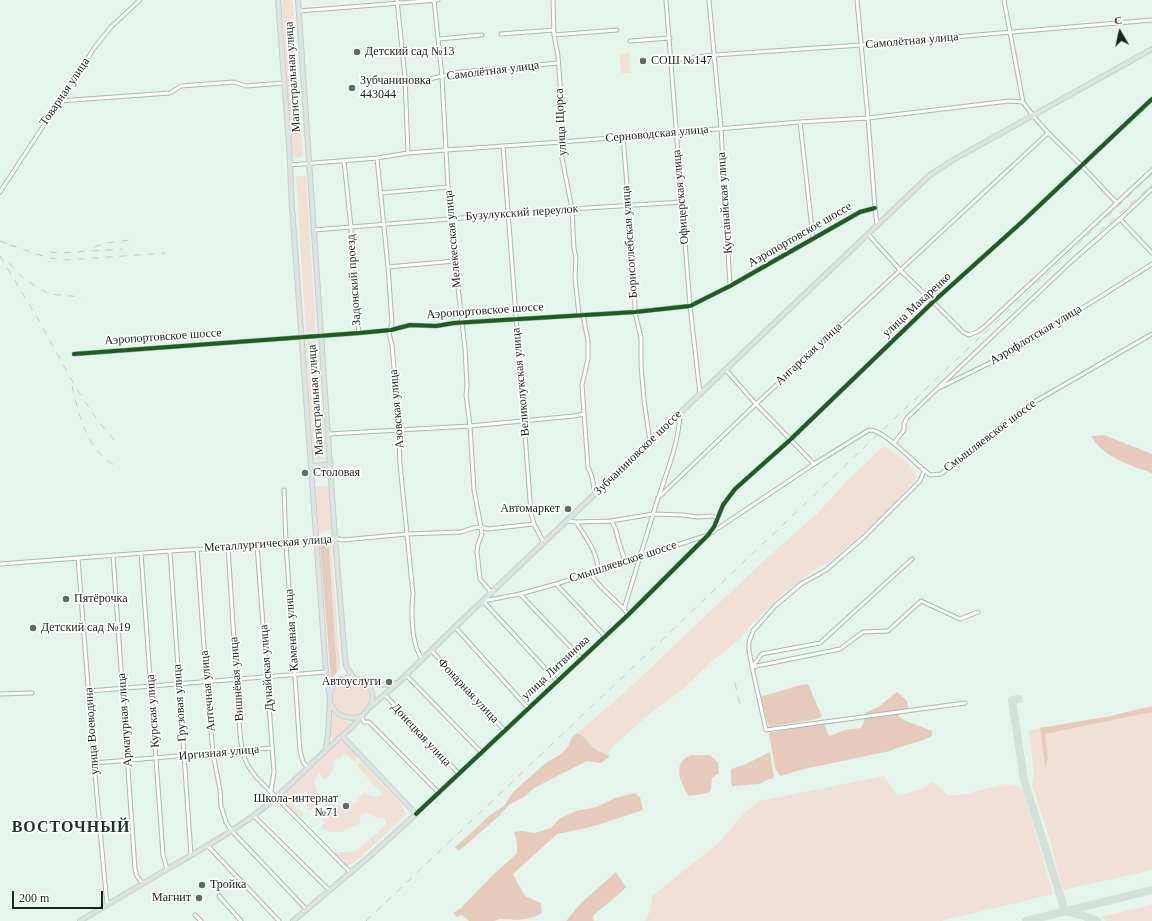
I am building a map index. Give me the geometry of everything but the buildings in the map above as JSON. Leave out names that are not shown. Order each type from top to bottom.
[{"type":"main road","name":"Магистральная улица","points":[[278,0],[312,466],[316,541],[326,672],[330,698]]},
{"type":"main road","name":"Магистральная улица","points":[[298,0],[335,538],[346,666],[353,677]]},
{"type":"main road","points":[[877,225],[939,168],[1152,49]]},
{"type":"main road","name":"Зубчаниновское шоссе","points":[[369,708],[399,682],[877,225]]},
{"type":"main road","points":[[312,466],[331,464]]},
{"type":"main road","points":[[325,752],[328,735],[330,698],[332,688],[338,681],[343,678],[353,677],[366,682],[384,685],[399,682]]},
{"type":"main road","points":[[80,921],[192,855],[254,816],[277,798],[369,708],[372,697],[366,682]]},
{"type":"main road","points":[[330,698],[333,708],[340,716],[350,718],[361,716]]},
{"type":"main road","points":[[342,736],[416,814]]},
{"type":"main road","name":"улица Литвинова","points":[[293,921],[328,890],[351,873],[416,814]]},
{"type":"street","name":"Товарная улица","points":[[0,192],[58,101],[95,47],[111,27],[140,0]]},
{"type":"street","name":"Мелекесская улица","points":[[434,0],[442,77],[454,261],[465,348],[466,401],[470,426],[474,490],[482,534],[477,552],[480,579],[492,593]]},
{"type":"street","points":[[299,12],[397,1],[438,0]]},
{"type":"street","name":"улица Щорса","points":[[553,0],[554,35],[558,63],[564,136],[561,152],[572,209],[574,250],[576,257],[575,278],[579,315]]},
{"type":"street","name":"Офицерская улица","points":[[666,0],[690,306],[700,394]]},
{"type":"street","name":"Кустанайская улица","points":[[709,0],[720,128],[730,286]]},
{"type":"street","points":[[857,0],[877,225]]},
{"type":"street","points":[[1004,0],[1023,102],[1048,133],[1117,203]]},
{"type":"street","points":[[397,1],[405,78],[408,153]]},
{"type":"street","name":"Самолётная улица","points":[[671,60],[714,55],[861,45],[1152,20]]},
{"type":"street","points":[[501,34],[554,30]]},
{"type":"street","points":[[554,35],[617,30]]},
{"type":"street","points":[[439,39],[482,35]]},
{"type":"street","points":[[630,42],[670,38]]},
{"type":"street","name":"Самолётная улица","points":[[405,78],[424,80],[461,72],[558,63]]},
{"type":"street","points":[[58,101],[170,93],[181,86],[234,82],[246,86],[284,83]]},
{"type":"street","name":"улица Макаренко","points":[[708,535],[714,527],[723,505],[735,489],[790,440],[934,302],[1023,221],[1152,99]]},
{"type":"street","name":"Серноводская улица","points":[[290,165],[377,158],[408,153],[562,142],[720,128],[868,118],[1009,101],[1023,102]]},
{"type":"street","points":[[800,122],[814,238]]},
{"type":"street","name":"Ангарская улица","points":[[624,609],[658,498],[756,404],[1048,133]]},
{"type":"street","name":"Борисоглебская улица","points":[[623,136],[627,205],[634,273],[635,312],[641,338],[641,365],[644,400],[650,442]]},
{"type":"street","name":"Великолукская улица","points":[[503,146],[531,513],[534,524],[544,543]]},
{"type":"street","name":"Азовская улица","points":[[377,158],[388,266],[392,323],[389,334],[392,345],[413,594],[412,609],[417,652],[422,659]]},
{"type":"street","name":"Задонский проезд","points":[[344,161],[351,227],[352,279],[358,333]]},
{"type":"street","points":[[868,234],[900,270],[963,332],[969,335],[984,327],[1152,170]]},
{"type":"street","points":[[381,193],[448,187]]},
{"type":"street","points":[[937,389],[1073,260],[1152,189]]},
{"type":"street","name":"Бузулукский переулок","points":[[314,230],[452,218],[682,202]]},
{"type":"street","name":"Аэропортовское шоссе","points":[[74,354],[358,333],[391,330],[410,325],[436,326],[454,323],[462,324],[516,319],[635,312],[690,306],[730,286],[860,212],[875,208]]},
{"type":"street","points":[[1120,219],[1152,253]]},
{"type":"street","points":[[388,266],[454,261]]},
{"type":"street","name":"Аэрофлотская улица","points":[[894,443],[904,430],[904,424],[907,418],[937,389],[1016,350],[1152,264]]},
{"type":"street","points":[[583,315],[588,341],[588,359],[582,385],[588,467],[592,477],[595,494]]},
{"type":"street","name":"Смышляевское шоссе","points":[[483,602],[556,584],[708,535],[814,464],[869,430],[874,430],[894,443],[930,475],[941,474],[1028,405],[1152,334]]},
{"type":"street","points":[[726,370],[756,404],[814,464]]},
{"type":"street","points":[[658,498],[674,452],[680,427],[680,413]]},
{"type":"street","points":[[329,434],[470,426],[584,414]]},
{"type":"street","points":[[924,471],[920,481],[864,536],[826,570],[801,584],[775,606],[753,631],[749,642],[752,667],[766,730],[964,703]]},
{"type":"street","name":"Каменная улица","points":[[284,490],[286,544],[300,751],[303,762],[308,768]]},
{"type":"street","points":[[568,520],[576,522],[610,521],[653,514],[697,517],[712,516],[718,518]]},
{"type":"street","points":[[610,521],[616,527],[618,540],[625,562]]},
{"type":"street","points":[[576,522],[594,553],[598,563],[598,570]]},
{"type":"street","name":"Металлургическая улица","points":[[0,564],[170,550],[286,544],[335,538],[343,540],[407,534],[460,532],[481,527],[488,529],[534,524]]},
{"type":"street","name":"улица Литвинова","points":[[416,814],[628,615],[708,535]]},
{"type":"street","name":"Дунайская улица","points":[[257,545],[274,772],[271,791]]},
{"type":"street","name":"Вишнёвая улица","points":[[228,547],[242,751],[248,767],[351,873]]},
{"type":"street","name":"Аптечная улица","points":[[197,549],[213,753],[220,790],[221,806],[226,822],[232,830],[306,909]]},
{"type":"street","name":"Грузовая улица","points":[[170,550],[192,855]]},
{"type":"street","name":"Курская улица","points":[[141,553],[163,855],[167,869]]},
{"type":"street","name":"Арматурная улица","points":[[113,555],[135,869],[142,884]]},
{"type":"street","name":"улица Воеводина","points":[[78,558],[107,905]]},
{"type":"street","points":[[752,667],[762,654],[820,643],[912,559]]},
{"type":"street","points":[[589,573],[628,615]]},
{"type":"street","points":[[556,584],[605,636]]},
{"type":"street","points":[[520,594],[581,658]]},
{"type":"street","points":[[752,667],[840,649],[863,632],[888,631],[920,601],[960,619],[978,612]]},
{"type":"street","points":[[483,602],[557,681]]},
{"type":"street","points":[[455,627],[528,708]]},
{"type":"street","name":"Фонарная улица","points":[[431,650],[505,731]]},
{"type":"street","points":[[89,691],[326,672]]},
{"type":"street","points":[[406,675],[482,753]]},
{"type":"street","points":[[0,694],[32,693]]},
{"type":"street","name":"Донецкая улица","points":[[385,695],[458,774]]},
{"type":"street","points":[[361,716],[364,722],[369,722],[439,792]]},
{"type":"street","name":"Иргизная улица","points":[[94,763],[272,748]]},
{"type":"street","points":[[254,816],[328,890]]},
{"type":"street","points":[[207,845],[279,921]]},
{"type":"street","points":[[219,896],[241,921]]},
{"type":"street","points":[[195,915],[201,921]]},
{"type":"shaded area","points":[[283,0],[291,0],[293,3],[303,152],[302,156],[296,158],[292,154],[282,4]]},
{"type":"shaded area","points":[[629,53],[630,73],[621,73],[620,54]]},
{"type":"shaded area","points":[[296,176],[306,176],[316,332],[306,332]]},
{"type":"shaded area","points":[[317,340],[326,460],[314,460],[306,341]]},
{"type":"shaded area","points":[[1104,435],[1152,454],[1152,473],[1118,460],[1096,444],[1091,436]]},
{"type":"shaded area","points":[[884,446],[907,462],[917,477],[890,509],[835,558],[813,571],[784,593],[751,625],[740,639],[711,662],[684,688],[654,710],[613,746],[608,752],[610,756],[594,748],[577,733],[624,693],[770,555],[817,514],[846,482]]},
{"type":"shaded area","points":[[330,486],[332,529],[319,533],[316,487]]},
{"type":"shaded area","points":[[323,541],[329,541],[331,544],[340,664],[340,669],[337,672],[329,548],[321,543]]},
{"type":"shaded area","points":[[321,543],[329,548],[337,672],[331,679],[320,546]]},
{"type":"shaded area","points":[[355,680],[364,685],[368,691],[368,705],[364,711],[355,716],[347,716],[338,711],[334,705],[333,694],[338,685],[344,681]]},
{"type":"shaded area","points":[[808,684],[822,716],[817,719],[769,727],[760,697]]},
{"type":"shaded area","points":[[897,692],[907,701],[908,709],[898,716],[906,721],[932,731],[932,736],[890,751],[804,769],[780,776],[775,768],[769,733],[813,725],[821,722],[825,726],[829,736],[845,730],[861,728],[864,722],[865,713],[878,707]]},
{"type":"shaded area","points":[[1152,706],[1152,712],[1045,734],[1048,758],[1045,767],[1040,728],[1111,716]]},
{"type":"shaded area","points":[[1152,712],[1152,870],[1063,890],[1048,834],[1032,785],[1034,773],[1029,730],[1040,728],[1045,766],[1045,734]]},
{"type":"shaded area","points":[[332,714],[352,724],[335,740],[331,737]]},
{"type":"shaded area","points":[[577,733],[583,736],[594,748],[610,756],[601,763],[587,761],[534,788],[524,797],[510,804],[500,815],[459,851],[455,847],[490,815],[504,806],[514,791],[547,762],[560,755],[568,747],[572,737]]},
{"type":"shaded area","points":[[344,741],[357,756],[356,761],[353,761],[348,755],[344,754],[339,760],[336,758],[334,760],[333,769],[326,780],[322,778],[321,774],[319,773],[314,781],[319,797],[317,807],[320,807],[327,816],[329,814],[327,804],[331,804],[334,807],[339,805],[348,811],[349,806],[357,801],[364,792],[374,797],[381,795],[381,791],[357,766],[359,762],[362,763],[400,803],[405,815],[360,858],[346,868],[335,856],[335,852],[351,852],[360,848],[385,826],[386,820],[383,817],[377,818],[366,812],[360,817],[360,823],[343,832],[332,832],[322,829],[322,825],[325,823],[322,819],[317,817],[314,812],[316,808],[307,810],[311,796],[303,791],[293,802],[296,808],[303,812],[304,815],[302,817],[290,809],[282,797],[322,756]]},
{"type":"shaded area","points":[[770,752],[774,778],[759,784],[732,786],[731,769],[746,764]]},
{"type":"shaded area","points":[[691,755],[710,755],[718,763],[719,773],[712,778],[711,789],[708,793],[689,796],[684,788],[679,773],[680,764],[684,759]]},
{"type":"shaded area","points":[[884,776],[897,795],[920,790],[933,782],[949,796],[966,794],[1005,784],[1014,785],[1021,788],[1025,797],[1053,894],[941,921],[645,921],[651,909],[652,896],[718,844],[746,811],[760,801]]},
{"type":"shaded area","points":[[635,793],[640,797],[643,810],[591,827],[557,834],[513,874],[525,896],[541,903],[542,913],[534,917],[519,920],[500,919],[494,921],[469,921],[462,915],[457,917],[453,913],[461,908],[517,853],[517,843],[514,832],[522,831],[535,833],[551,828],[559,819],[576,811],[596,807],[615,798]]},
{"type":"shaded area","points":[[616,872],[626,887],[593,916],[594,921],[566,921],[581,903]]},
{"type":"shaded area","points":[[1152,905],[1152,921],[1106,921],[1101,917]]},
{"type":"taxiway","points":[[1019,699],[1012,700],[1024,780],[1065,911],[1097,921]]},
{"type":"taxiway","points":[[1026,921],[1152,890]]},
{"type":"railway","points":[[366,921],[1152,174]]},
{"type":"railway","points":[[1099,232],[1152,185]]},
{"type":"railway","points":[[94,247],[107,243],[129,240]]},
{"type":"railway","points":[[0,241],[14,246]]},
{"type":"railway","points":[[10,245],[49,258],[66,260],[165,253]]},
{"type":"railway","points":[[50,252],[58,253],[123,249]]},
{"type":"railway","points":[[0,256],[38,319],[76,388],[98,421],[117,443]]},
{"type":"railway","points":[[9,263],[24,279],[49,294],[82,297]]},
{"type":"railway","points":[[72,386],[83,424],[91,442],[104,458],[120,468]]},
{"type":"railway","points":[[735,683],[741,710]]},
{"type":"cycle path","points":[[416,814],[628,615],[708,535],[714,527],[723,505],[735,489],[790,440],[933,302],[1023,221],[1152,99]]},
{"type":"cycle path","points":[[74,354],[359,333],[391,330],[410,325],[436,326],[454,323],[635,312],[690,306],[730,286],[860,212],[875,208]]},
{"type":"place","name":"Детский сад №13","points":[[357,52]]},
{"type":"place","name":"СОШ №147","points":[[643,61]]},
{"type":"place","name":"Зубчаниновка 443044","points":[[352,88]]},
{"type":"place","name":"Столовая","points":[[305,473]]},
{"type":"place","name":"Автомаркет","points":[[568,509]]},
{"type":"place","name":"Пятёрочка","points":[[66,599]]},
{"type":"place","name":"Детский сад №19","points":[[33,628]]},
{"type":"place","name":"Автоуслуги","points":[[389,682]]},
{"type":"place","name":"Школа-интернат №71","points":[[346,806]]},
{"type":"place","name":"Тройка","points":[[202,885]]},
{"type":"place","name":"Магнит","points":[[199,898]]},
{"type":"district","name":"ВОСТОЧНЫЙ","points":[[71,828]]}]
